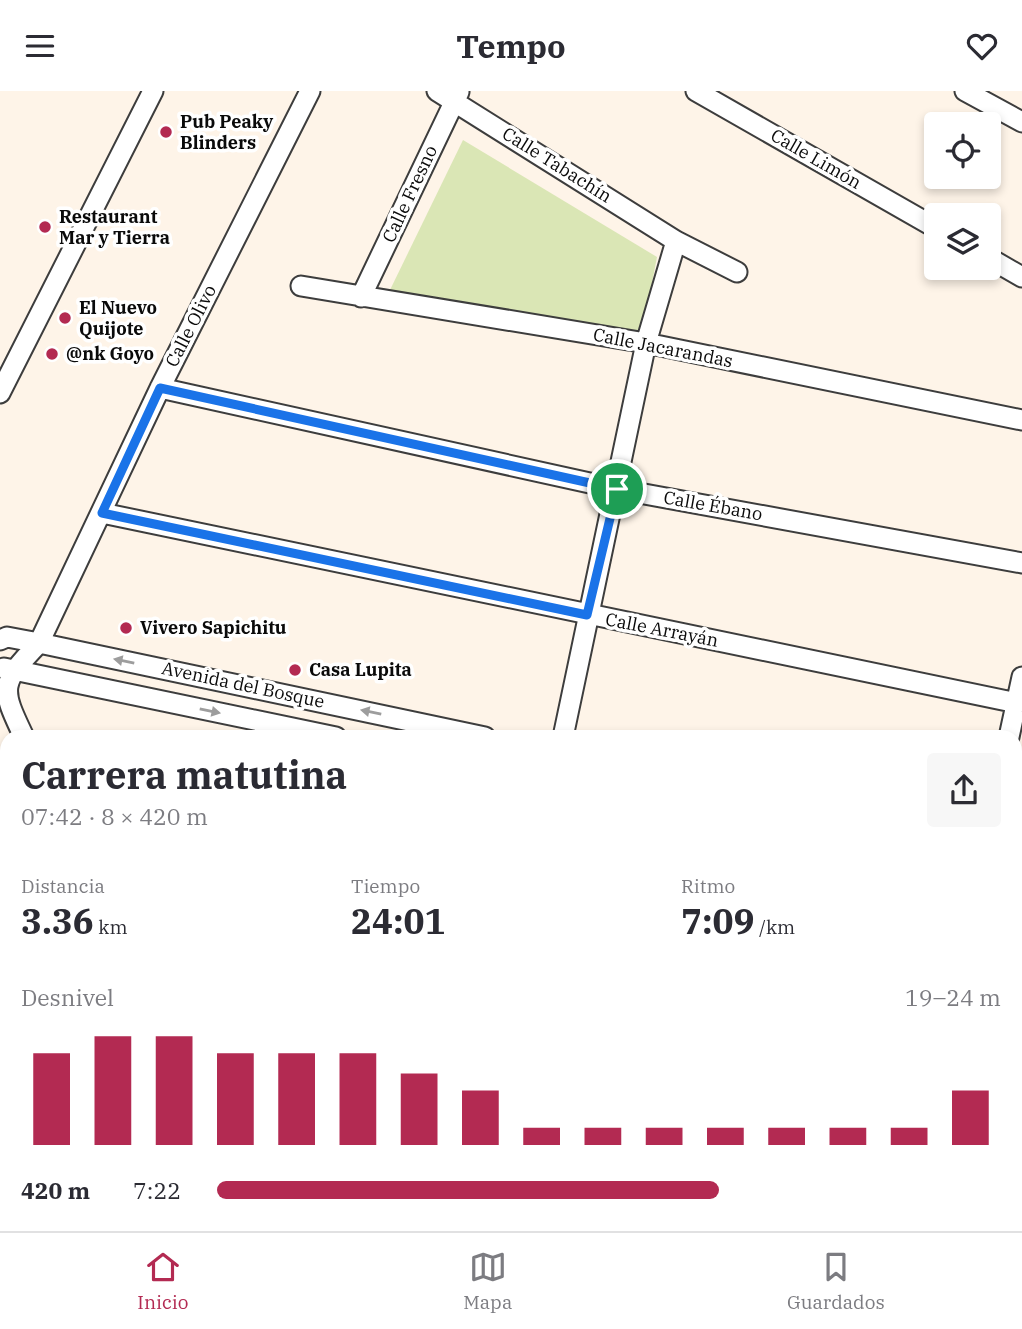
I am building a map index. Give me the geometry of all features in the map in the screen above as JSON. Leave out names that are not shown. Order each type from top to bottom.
[{"type":"street","points":[[0,393],[153,91]]},
{"type":"street","name":"Calle Olivo","points":[[6,668],[39,643],[160,388],[310,91]]},
{"type":"street","name":"Calle Tabachín","points":[[437,91],[457,96],[676,241],[737,272]]},
{"type":"street","name":"Calle Limón","points":[[696,91],[924,221]]},
{"type":"street","points":[[965,91],[1022,122]]},
{"type":"street","name":"Calle Fresno","points":[[361,297],[457,96]]},
{"type":"street","points":[[565,730],[587,615],[617,489],[646,343],[676,241]]},
{"type":"street","points":[[1001,265],[1022,277]]},
{"type":"street","name":"Calle Jacarandas","points":[[301,286],[646,343],[1022,420]]},
{"type":"street","name":"Calle Ébano","points":[[160,388],[617,489],[1022,563]]},
{"type":"street","name":"Calle Arrayán","points":[[102,513],[1017,703]]},
{"type":"street","name":"Avenida del Bosque","points":[[0,640],[7,637],[39,643],[408,729]]},
{"type":"street","points":[[6,668],[0,691],[2,707],[19,730]]},
{"type":"street","name":"Avenida del Bosque","points":[[6,668],[303,730]]},
{"type":"street","points":[[1011,730],[1022,677]]},
{"type":"green space","points":[[463,140],[657,257],[641,340],[389,292]]},
{"type":"place","name":"Pub Peaky Blinders","points":[[166,132]]},
{"type":"place","name":"Restaurant Mar y Tierra","points":[[45,227]]},
{"type":"place","name":"El Nuevo Quijote","points":[[65,318]]},
{"type":"place","name":"@nk Goyo","points":[[52,354]]},
{"type":"place","name":"Vivero Sapichitu","points":[[126,628]]},
{"type":"place","name":"Casa Lupita","points":[[295,670]]},
{"type":"route","points":[[160,388],[617,489],[587,615],[102,513],[160,388]]}]
